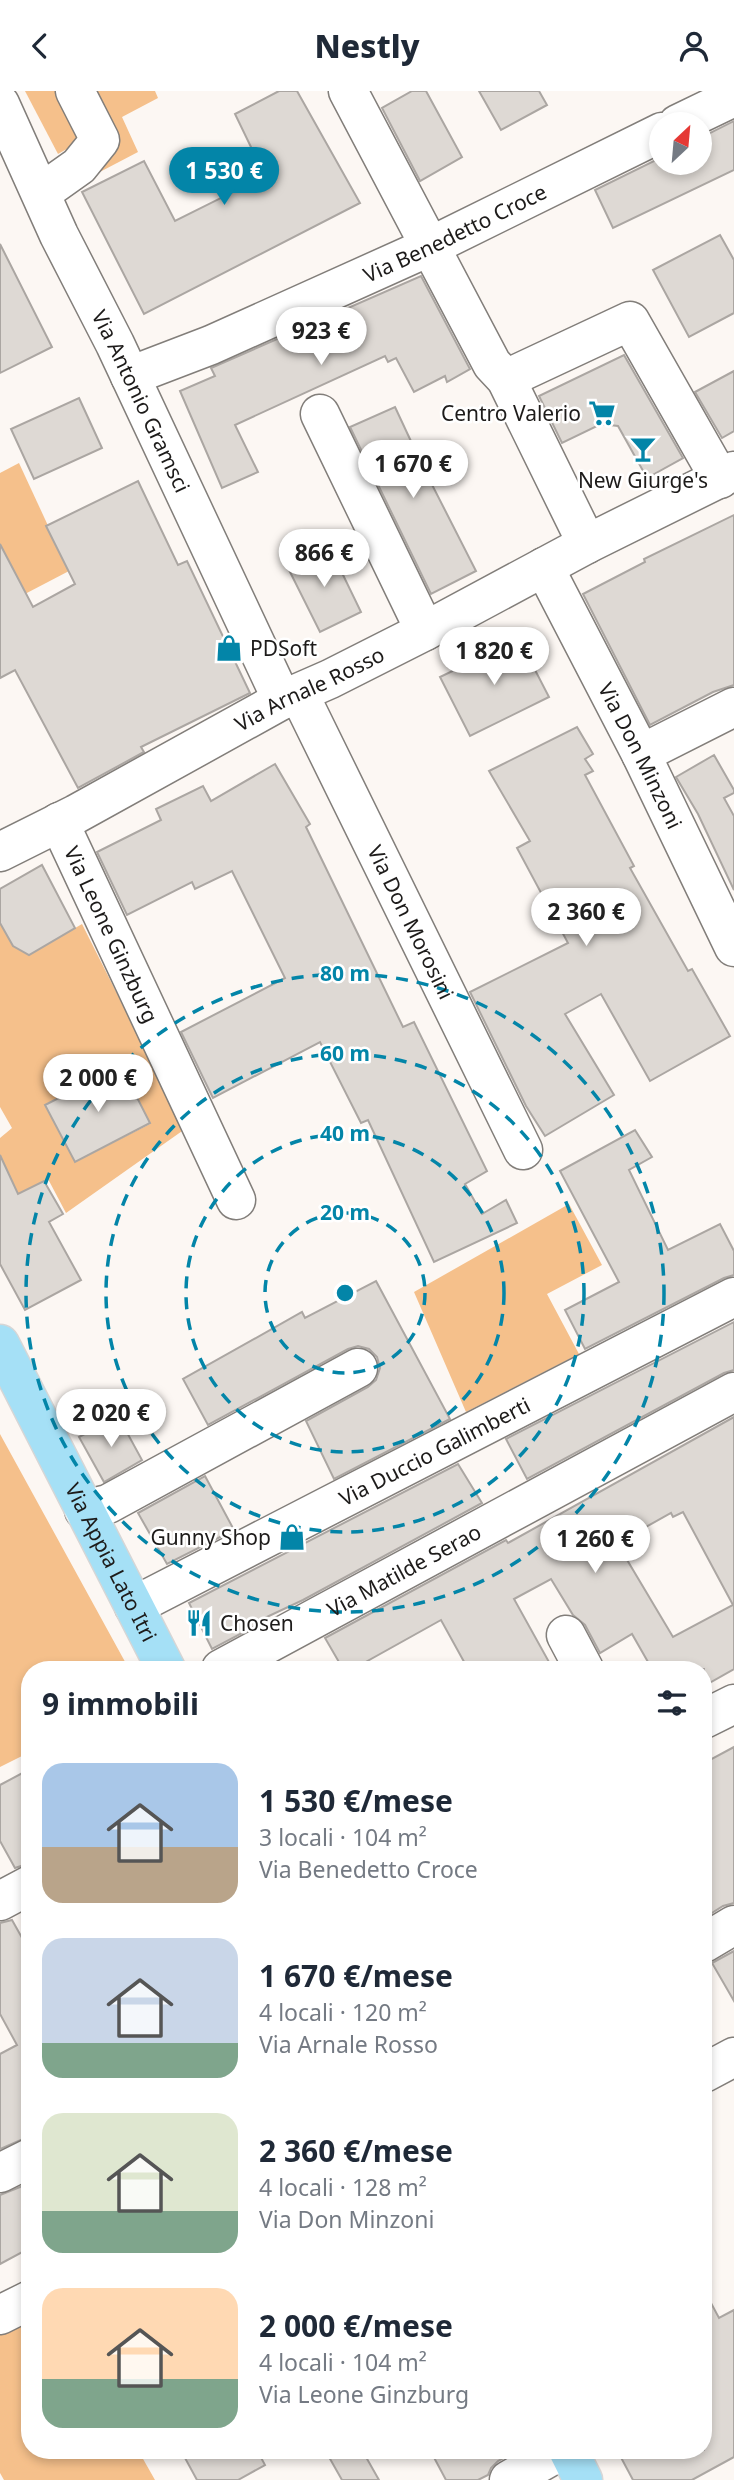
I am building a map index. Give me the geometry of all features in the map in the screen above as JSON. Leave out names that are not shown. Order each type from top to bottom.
[{"type":"main road","name":"Via Appia Lato Itri","points":[[0,1344],[162,1661]]},
{"type":"main road","points":[[570,2459],[583,2480]]},
{"type":"street","points":[[40,193],[79,166],[100,140],[75,91]]},
{"type":"street","points":[[353,93],[587,544]]},
{"type":"street","points":[[703,112],[734,97]]},
{"type":"street","name":"Via Antonio Gramsci","points":[[1,108],[59,235],[290,697]]},
{"type":"street","name":"Via Benedetto Croce","points":[[130,376],[211,345],[431,246],[649,138]]},
{"type":"street","points":[[499,371],[630,321],[727,475]]},
{"type":"street","points":[[320,414],[425,631]]},
{"type":"street","name":"Via Arnale Rosso","points":[[0,852],[290,697],[425,631],[587,544],[727,475]]},
{"type":"street","name":"Via Don Minzoni","points":[[544,567],[641,754],[734,947]]},
{"type":"street","name":"Via Don Morosini","points":[[290,697],[523,1150]]},
{"type":"street","points":[[641,754],[734,708]]},
{"type":"street","name":"Via Leone Ginzburg","points":[[59,822],[236,1200]]},
{"type":"street","name":"Via Duccio Galimberti","points":[[134,1607],[734,1297]]},
{"type":"street","points":[[84,1510],[108,1504],[358,1368]]},
{"type":"street","name":"Via Matilde Serao","points":[[236,1661],[734,1392]]},
{"type":"street","points":[[566,1635],[580,1661]]},
{"type":"street","points":[[712,1715],[734,1704]]},
{"type":"street","points":[[0,1901],[21,1890]]},
{"type":"street","points":[[712,1938],[734,1925]]},
{"type":"street","points":[[712,2069],[734,2057]]},
{"type":"street","points":[[0,2173],[21,2162]]},
{"type":"street","points":[[0,2315],[21,2304]]},
{"type":"street","points":[[509,2480],[548,2459]]},
{"type":"shaded area","points":[[25,91],[64,91],[86,138],[58,154]]},
{"type":"shaded area","points":[[87,91],[155,91],[158,98],[122,117],[138,152],[96,174]]},
{"type":"shaded area","points":[[19,463],[69,571],[0,607],[0,473]]},
{"type":"shaded area","points":[[0,923],[13,946],[29,955],[82,924],[185,1129],[66,1213],[48,1179],[0,1204],[0,1165],[4,1163],[0,1155],[0,1138],[12,1128],[0,1107]],"holes":[[[121,1066],[150,1124],[75,1162],[45,1105]]]},
{"type":"shaded area","points":[[569,1204],[602,1265],[547,1294],[579,1354],[466,1412],[414,1292]]},
{"type":"shaded area","points":[[0,1434],[125,1661],[21,1661],[21,1756],[0,1767]]},
{"type":"shaded area","points":[[21,2324],[21,2459],[143,2459],[155,2480],[4,2480],[0,2473],[0,2335]]},
{"type":"building","points":[[279,91],[297,91],[360,203],[144,314],[82,192],[144,161],[175,221],[265,176],[235,114]]},
{"type":"building","points":[[412,91],[426,91],[462,157],[420,181],[382,108]]},
{"type":"building","points":[[479,91],[539,91],[547,105],[501,130]]},
{"type":"building","points":[[734,121],[734,170],[613,228],[595,190],[649,163],[649,175],[712,175],[712,132]]},
{"type":"building","points":[[720,235],[734,260],[734,313],[689,337],[653,270]]},
{"type":"building","points":[[0,244],[52,347],[0,373]]},
{"type":"building","points":[[421,276],[470,369],[447,382],[445,376],[414,392],[396,358],[388,362],[385,356],[235,425],[258,472],[222,488],[180,391],[215,376],[211,368]]},
{"type":"building","name":"Centro Valerio","points":[[624,355],[683,458],[647,478],[618,426],[601,424],[562,443],[539,396]]},
{"type":"building","points":[[734,371],[734,431],[722,438],[695,392]]},
{"type":"building","points":[[79,398],[102,448],[34,479],[11,429]]},
{"type":"building","points":[[395,407],[476,571],[431,594],[350,427]]},
{"type":"building","points":[[138,481],[178,565],[187,561],[250,693],[141,747],[144,752],[78,788],[15,670],[0,678],[0,544],[33,607],[75,584],[46,526]]},
{"type":"building","points":[[734,515],[734,685],[713,692],[650,725],[583,594],[645,562],[644,559]]},
{"type":"building","points":[[329,546],[361,612],[320,632],[287,566]]},
{"type":"building","points":[[519,639],[549,697],[470,736],[440,677]]},
{"type":"building","points":[[577,727],[593,754],[585,759],[593,771],[585,775],[634,866],[630,868],[688,971],[692,969],[730,1036],[650,1081],[601,994],[565,1014],[614,1095],[545,1136],[526,1106],[470,992],[568,943],[517,848],[530,841],[489,771]]},
{"type":"building","points":[[714,755],[734,790],[734,793],[724,798],[734,816],[734,890],[698,814],[676,777]]},
{"type":"building","points":[[275,764],[310,824],[306,827],[403,1027],[414,1022],[487,1171],[465,1184],[482,1214],[506,1200],[517,1223],[434,1262],[368,1120],[361,1123],[320,1042],[213,1098],[181,1032],[285,978],[232,871],[195,889],[192,882],[127,915],[97,852],[161,820],[156,809],[203,786],[211,801]]},
{"type":"building","points":[[42,865],[75,928],[29,955],[13,946],[0,923],[0,889]]},
{"type":"building","points":[[121,1066],[150,1123],[75,1162],[45,1105]]},
{"type":"building","points":[[635,1130],[652,1157],[629,1170],[668,1250],[720,1224],[734,1251],[734,1275],[585,1349],[565,1310],[619,1282],[560,1171]]},
{"type":"building","points":[[0,1155],[18,1194],[44,1181],[63,1214],[49,1222],[81,1280],[25,1310],[0,1264]]},
{"type":"building","points":[[376,1281],[450,1419],[334,1479],[306,1421],[376,1380],[380,1368],[377,1357],[369,1349],[358,1346],[208,1425],[183,1379],[302,1312],[305,1318]]},
{"type":"building","points":[[734,1322],[734,1370],[527,1479],[506,1439]]},
{"type":"building","points":[[118,1416],[142,1460],[104,1482],[79,1437]]},
{"type":"building","points":[[734,1417],[734,1669],[712,1681],[712,1661],[647,1661],[632,1634],[600,1653],[585,1625],[573,1615],[551,1579],[514,1599],[548,1661],[464,1661],[441,1620],[367,1661],[338,1661],[325,1638],[506,1540],[508,1543]],"holes":[[[683,1512],[733,1605],[673,1637],[617,1543],[671,1513],[673,1517]]]},
{"type":"building","points":[[458,1464],[482,1503],[303,1600],[256,1622],[257,1625],[212,1649],[189,1603]]},
{"type":"building","points":[[205,1476],[234,1530],[167,1564],[138,1513]]},
{"type":"building","points":[[734,1747],[734,1903],[712,1913],[712,1759]]},
{"type":"building","points":[[21,1774],[21,1866],[15,1868],[0,1841],[0,1785]]},
{"type":"building","points":[[12,1920],[21,1936],[21,2140],[0,2149],[0,2054],[17,2045],[0,2014],[0,1923]]},
{"type":"building","points":[[734,1951],[734,2001],[712,1963]]},
{"type":"building","points":[[21,2187],[21,2253],[0,2264],[0,2195]]},
{"type":"building","points":[[712,2305],[719,2318],[734,2310],[734,2457],[692,2480],[633,2480],[622,2459],[712,2459]]},
{"type":"building","points":[[186,2459],[262,2459],[265,2465],[238,2480],[197,2480]]},
{"type":"building","points":[[330,2459],[367,2459],[379,2480],[342,2480]]},
{"type":"building","points":[[435,2459],[502,2459],[491,2468],[488,2475],[478,2480],[446,2480]]},
{"type":"place","name":"Centro Valerio","points":[[602,413]]},
{"type":"place","name":"New Giurge's","points":[[643,449]]},
{"type":"place","name":"PDSoft","points":[[229,648]]},
{"type":"place","name":"Gunny Shop","points":[[292,1537]]},
{"type":"place","name":"Chosen","points":[[199,1623]]}]
